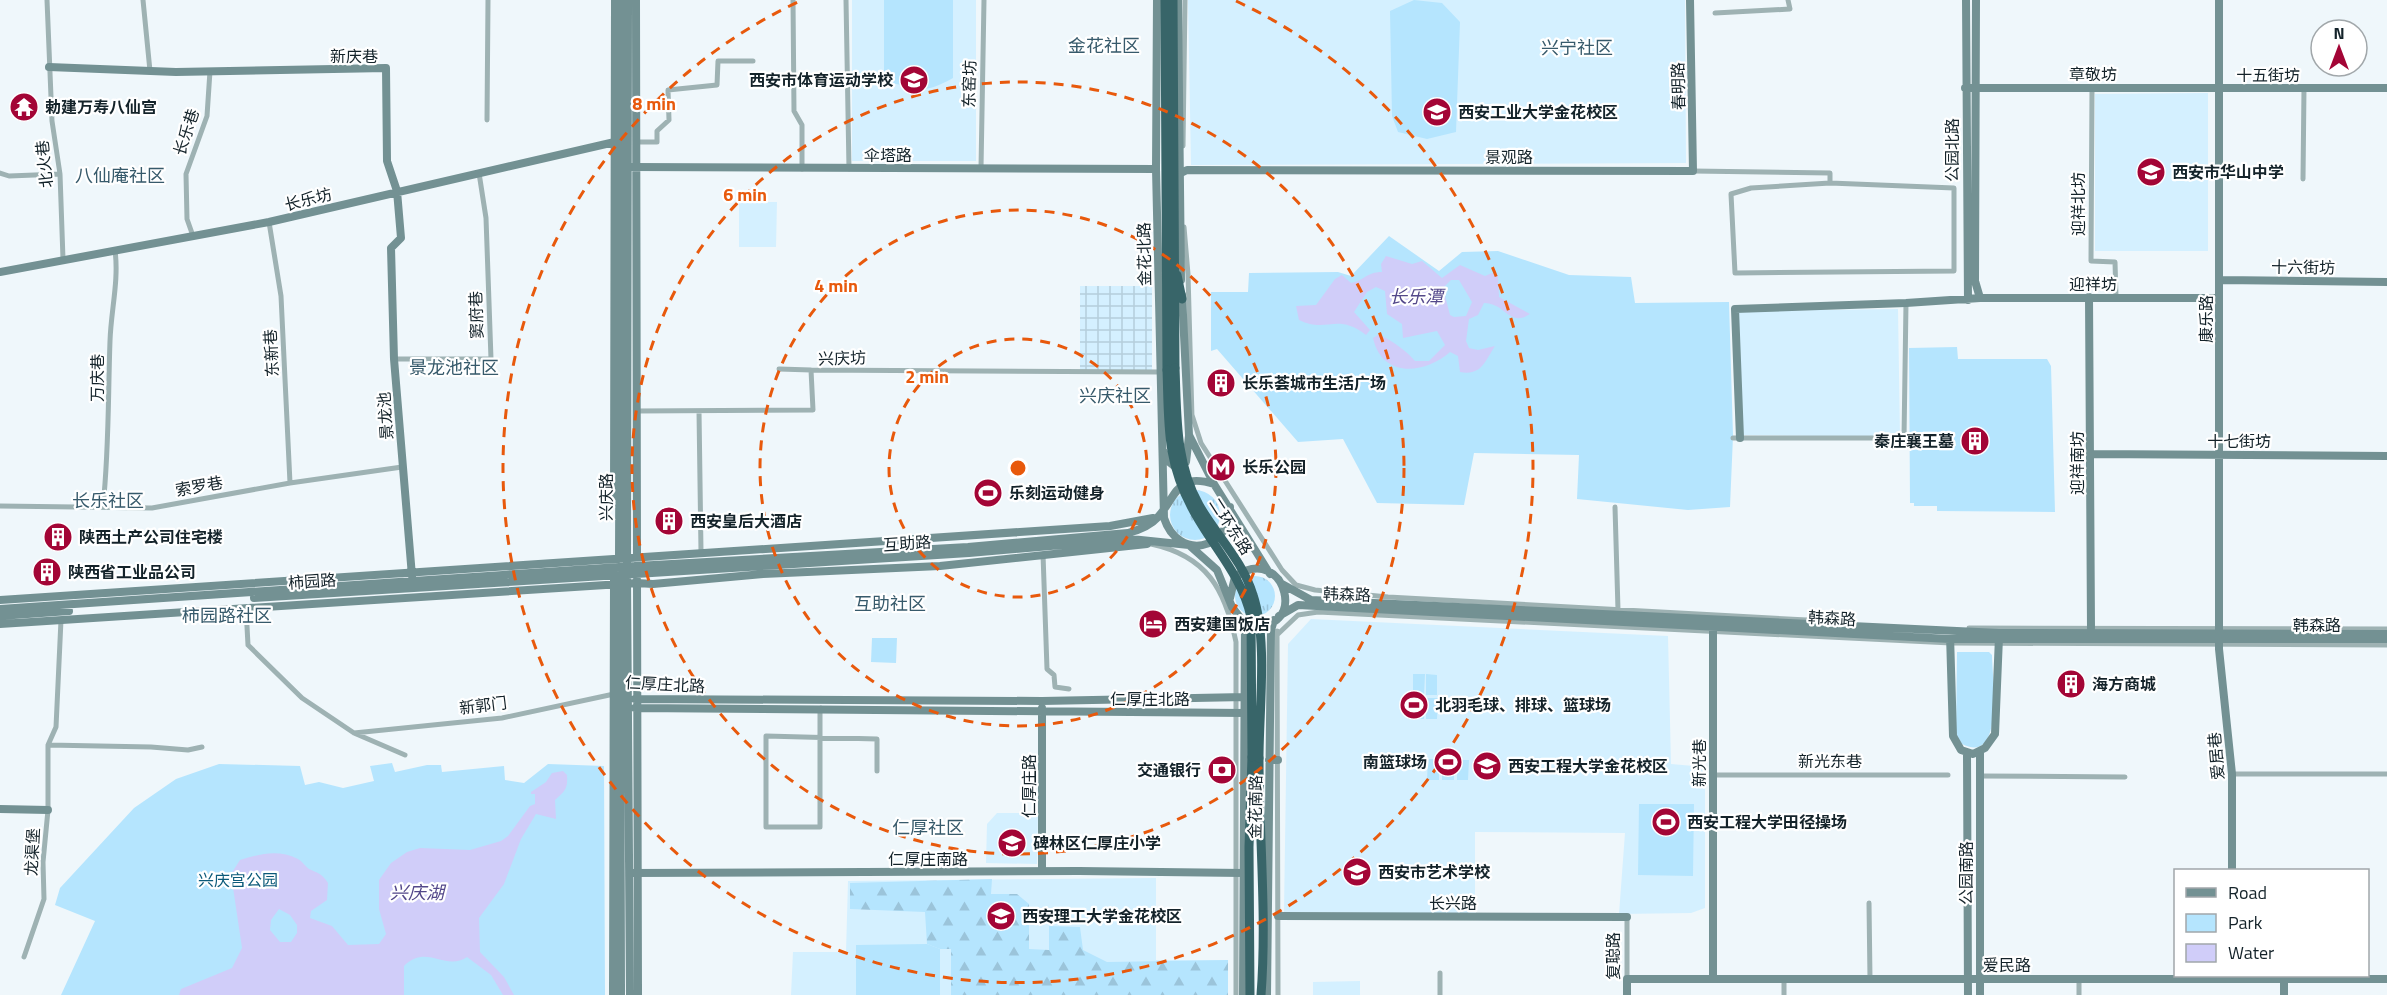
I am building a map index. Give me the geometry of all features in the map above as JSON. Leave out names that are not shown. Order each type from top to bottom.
[{"type":"highway","name":"二环东路","points":[[1165,0],[1169,255]]},
{"type":"highway","name":"二环东路","points":[[1173,0],[1167,370],[1177,442],[1189,486],[1252,591],[1258,609],[1261,634],[1251,818],[1250,995]]},
{"type":"highway","points":[[1169,255],[1182,299]]},
{"type":"highway","points":[[1159,305],[1169,255]]},
{"type":"highway","name":"二环东路","points":[[1256,757],[1263,860],[1261,995]]},
{"type":"highway","points":[[1244,845],[1251,818]]},
{"type":"highway","points":[[1263,860],[1268,883]]},
{"type":"highway","points":[[1243,965],[1250,995]]},
{"type":"highway","points":[[1261,995],[1268,967]]},
{"type":"street","name":"北火巷","points":[[47,0],[52,121],[60,174],[63,259]]},
{"type":"street","points":[[143,0],[150,71]]},
{"type":"street","points":[[486,120],[488,0]]},
{"type":"street","points":[[615,0],[620,571]]},
{"type":"street","name":"兴庆路","points":[[621,0],[618,141],[628,167]]},
{"type":"street","name":"兴庆路","points":[[621,995],[620,557],[628,167],[628,0]]},
{"type":"street","points":[[636,0],[636,142],[628,167],[637,411],[638,995]]},
{"type":"street","points":[[793,0],[794,111],[802,125],[802,169]]},
{"type":"street","points":[[846,0],[849,169]]},
{"type":"street","name":"东窑坊","points":[[981,168],[984,0]]},
{"type":"street","name":"金花北路","points":[[1157,0],[1156,169],[1159,305],[1167,370],[1162,442],[1164,507]]},
{"type":"street","points":[[1178,0],[1182,299],[1189,435],[1214,484],[1270,574]]},
{"type":"street","points":[[1162,442],[1169,462],[1174,466],[1182,465],[1187,459],[1192,415],[1181,173],[1185,0]]},
{"type":"street","name":"春明路","points":[[1690,0],[1693,171]]},
{"type":"street","points":[[1715,13],[1790,9],[1788,0]]},
{"type":"street","name":"公园北路","points":[[1966,0],[1968,300]]},
{"type":"street","name":"公园北路","points":[[1976,0],[1975,281],[1980,298]]},
{"type":"street","name":"康乐路","points":[[2219,0],[2219,636]]},
{"type":"street","points":[[636,142],[657,142],[657,131],[669,120],[668,90],[717,85],[718,61],[753,61]]},
{"type":"street","points":[[50,67],[210,71]]},
{"type":"street","name":"新庆巷","points":[[210,71],[386,68],[387,161],[397,191],[401,238],[391,248]]},
{"type":"street","name":"长乐巷","points":[[193,236],[187,219],[186,174],[207,116],[210,71]]},
{"type":"street","name":"章敬坊","points":[[1965,88],[2220,88]]},
{"type":"street","name":"迎祥北坊","points":[[2092,88],[2091,261],[2115,262],[2116,297]]},
{"type":"street","name":"十五街坊","points":[[2220,88],[2387,88]]},
{"type":"street","points":[[2304,88],[2304,179]]},
{"type":"street","name":"长乐坊","points":[[0,272],[269,222],[618,141]]},
{"type":"street","name":"伞塔路","points":[[628,167],[1156,169]]},
{"type":"street","name":"景观路","points":[[1181,173],[1693,171],[1830,173],[1830,183]]},
{"type":"street","name":"窦府巷","points":[[394,359],[491,359],[486,219],[479,172]]},
{"type":"street","points":[[0,173],[9,176],[60,174]]},
{"type":"street","points":[[1830,183],[1954,188],[1954,271],[1735,273],[1731,194],[1751,188],[1830,183]]},
{"type":"street","name":"东新巷","points":[[269,222],[281,296],[290,483]]},
{"type":"street","name":"景龙池","points":[[391,248],[394,359],[413,580]]},
{"type":"street","name":"万庆巷","points":[[103,506],[110,413],[110,339],[118,273],[115,250]]},
{"type":"street","name":"十六街坊","points":[[2220,280],[2387,282]]},
{"type":"street","name":"迎祥南坊","points":[[2090,297],[2091,628]]},
{"type":"street","name":"迎祥坊","points":[[1737,438],[1735,309],[1980,298],[2219,298]]},
{"type":"street","points":[[1737,438],[1904,438],[1906,303]]},
{"type":"street","points":[[779,369],[811,370]]},
{"type":"street","name":"兴庆坊","points":[[637,411],[813,411],[811,370],[1167,370]]},
{"type":"street","points":[[699,411],[701,551]]},
{"type":"street","points":[[1192,415],[1202,443],[1286,582],[1287,599],[1276,618],[1278,634],[1274,760],[1278,995]]},
{"type":"street","name":"十七街坊","points":[[2090,454],[2387,456]]},
{"type":"street","name":"索罗巷","points":[[0,506],[152,508],[290,483],[402,467]]},
{"type":"street","points":[[0,600],[701,551],[1124,525],[1160,516],[1180,486],[1203,481],[1214,484]]},
{"type":"street","points":[[1164,507],[1169,532],[1178,541],[1189,545],[1212,565],[1224,582],[1232,607],[1245,624],[1259,625],[1276,618],[1318,612],[1950,635]]},
{"type":"street","points":[[1189,545],[1205,544],[1216,540],[1228,525],[1230,507]]},
{"type":"street","points":[[1615,507],[1618,610]]},
{"type":"street","name":"互助路","points":[[637,570],[705,562],[1002,544],[1128,532],[1139,530],[1160,516]]},
{"type":"street","points":[[1001,532],[1002,544]]},
{"type":"street","name":"互助路","points":[[620,571],[1043,551],[1131,538],[1189,545]]},
{"type":"street","points":[[0,624],[637,582],[653,584],[763,574],[940,566],[1043,551],[1160,542]]},
{"type":"street","points":[[1149,544],[1180,552],[1194,560],[1213,580],[1228,615],[1236,642],[1239,873],[1236,995]]},
{"type":"street","points":[[1043,551],[1047,669],[1054,675],[1055,687],[1069,689]]},
{"type":"street","points":[[690,552],[705,562]]},
{"type":"street","points":[[1230,597],[1233,581],[1241,573],[1258,569],[1286,582],[1315,590],[1388,597],[1618,610],[1950,635]]},
{"type":"street","name":"柿园路","points":[[0,609],[413,580],[620,571]]},
{"type":"street","name":"柿园路","points":[[0,616],[620,571]]},
{"type":"street","name":"韩森路","points":[[1286,582],[1311,600],[1713,625]]},
{"type":"street","points":[[614,995],[621,873],[620,584]]},
{"type":"street","name":"韩森路","points":[[1276,618],[1298,605],[1950,635],[2387,634]]},
{"type":"street","points":[[246,609],[248,645],[302,698],[354,733],[405,755]]},
{"type":"street","points":[[1278,634],[1298,615]]},
{"type":"street","name":"金花南路","points":[[1268,995],[1268,883],[1274,760],[1271,630],[1276,618]]},
{"type":"street","name":"龙渠堡","points":[[24,957],[45,899],[43,862],[48,810],[48,745],[56,727],[61,620]]},
{"type":"street","name":"金花南路","points":[[1243,995],[1239,873],[1244,845],[1245,624]]},
{"type":"street","name":"新光巷","points":[[1713,625],[1713,979]]},
{"type":"street","points":[[1950,635],[1953,736],[1956,743],[1967,753],[1980,752],[1995,734],[1999,636],[2091,628],[2387,645]]},
{"type":"street","points":[[2219,636],[2387,629]]},
{"type":"street","name":"韩森路","points":[[2219,636],[2387,639]]},
{"type":"street","name":"爱居巷","points":[[2219,636],[2232,774],[2232,869]]},
{"type":"street","name":"仁厚庄北路","points":[[622,701],[1042,701],[1245,697]]},
{"type":"street","points":[[823,700],[820,711],[820,738],[820,827],[766,827],[766,736],[820,738],[877,739],[877,771]]},
{"type":"street","name":"兴庆路","points":[[622,701],[628,799],[621,873],[630,995]]},
{"type":"street","name":"仁厚庄北路","points":[[622,701],[637,709],[1245,713]]},
{"type":"street","name":"新郭门","points":[[354,733],[502,718],[622,701]]},
{"type":"street","name":"仁厚庄路","points":[[1042,701],[1042,871]]},
{"type":"street","points":[[48,745],[188,750],[202,747]]},
{"type":"street","name":"公园南路","points":[[1980,752],[1980,995]]},
{"type":"street","name":"公园南路","points":[[1967,753],[1968,995]]},
{"type":"street","name":"新光东巷","points":[[1713,775],[1948,774]]},
{"type":"street","points":[[2232,774],[2387,774]]},
{"type":"street","points":[[1980,777],[2125,777]]},
{"type":"street","points":[[628,799],[638,784]]},
{"type":"street","points":[[0,809],[48,810]]},
{"type":"street","name":"仁厚庄南路","points":[[621,873],[1042,871],[1239,873]]},
{"type":"street","points":[[1869,903],[1870,979]]},
{"type":"street","name":"长兴路","points":[[1278,916],[1627,917]]},
{"type":"street","name":"复聪路","points":[[1627,917],[1627,995]]},
{"type":"street","points":[[1440,973],[1440,995]]},
{"type":"street","name":"爱民路","points":[[1627,979],[2233,977],[2387,979]]},
{"type":"street","points":[[1784,979],[1784,995]]},
{"type":"street","points":[[2079,979],[2079,995]]},
{"type":"street","points":[[2284,979],[2284,995]]},
{"type":"shaded area","name":"西安市体育运动学校","points":[[852,0],[976,0],[976,161],[852,161]]},
{"type":"shaded area","name":"西安工业大学金花校区","points":[[1188,0],[1685,0],[1686,163],[1191,165]]},
{"type":"shaded area","name":"西安市华山中学","points":[[2208,93],[2208,251],[2095,251],[2095,94]]},
{"type":"shaded area","points":[[739,202],[777,202],[776,247],[739,247]]},
{"type":"shaded area","points":[[1080,286],[1152,286],[1152,372],[1080,372]]},
{"type":"shaded area","points":[[1898,309],[1900,437],[1739,435],[1734,311]]},
{"type":"shaded area","name":"西安工程大学金花校区","points":[[1311,619],[1668,636],[1671,764],[1705,767],[1705,908],[1691,913],[1619,914],[1625,833],[1475,832],[1475,914],[1284,912],[1288,644]]},
{"type":"shaded area","name":"碑林区仁厚庄小学","points":[[997,813],[1038,813],[1037,864],[986,863],[987,824]]},
{"type":"shaded area","name":"西安理工大学金花校区","points":[[1156,878],[1156,960],[1228,960],[1228,995],[791,995],[793,952],[846,952],[848,881]]},
{"type":"shaded area","points":[[1360,981],[1360,995],[1313,995],[1313,982]]},
{"type":"green space","points":[[884,0],[953,0],[953,78],[924,89],[884,83]]},
{"type":"green space","points":[[1414,0],[1442,3],[1460,22],[1456,132],[1427,139],[1398,132],[1392,116],[1390,11]]},
{"type":"green space","name":"长乐公园","points":[[1389,236],[1439,271],[1462,252],[1498,251],[1569,275],[1631,277],[1635,303],[1729,302],[1733,436],[1730,507],[1688,510],[1577,499],[1579,455],[1474,453],[1464,505],[1377,503],[1343,439],[1298,442],[1217,349],[1211,351],[1211,292],[1248,292],[1249,273],[1338,272],[1351,276]]},
{"type":"green space","points":[[1957,347],[1958,359],[2047,359],[2051,366],[2055,512],[1937,511],[1937,506],[1914,506],[1914,503],[1910,503],[1909,348]]},
{"type":"green space","points":[[1195,490],[1213,497],[1220,515],[1213,533],[1195,540],[1177,533],[1170,515],[1177,497]]},
{"type":"green space","points":[[1255,576],[1269,582],[1275,596],[1269,610],[1255,616],[1241,610],[1235,596],[1241,582]]},
{"type":"green space","points":[[872,638],[897,638],[896,663],[871,662]]},
{"type":"green space","points":[[1957,652],[1989,652],[1992,655],[1993,716],[1985,742],[1976,747],[1962,744],[1956,734]]},
{"type":"green space","points":[[1413,674],[1425,674],[1424,695],[1413,694]]},
{"type":"green space","points":[[1426,674],[1437,675],[1437,695],[1426,695]]},
{"type":"green space","points":[[1413,698],[1425,698],[1424,719],[1413,719]]},
{"type":"green space","points":[[1426,698],[1438,698],[1437,719],[1426,719]]},
{"type":"green space","points":[[1428,759],[1439,759],[1439,780],[1427,780]]},
{"type":"green space","points":[[1442,759],[1454,759],[1454,780],[1442,780]]},
{"type":"green space","points":[[1457,760],[1469,760],[1468,780],[1457,780]]},
{"type":"green space","name":"兴庆宫公园","points":[[392,763],[395,772],[427,765],[441,765],[442,772],[504,766],[505,780],[524,783],[548,764],[604,766],[605,995],[61,995],[95,921],[55,905],[60,888],[134,808],[176,779],[219,764],[300,766],[305,785],[319,782],[343,788],[374,781],[370,766]]},
{"type":"green space","name":"西安工程大学田径操场","points":[[1639,804],[1694,804],[1693,876],[1638,875]]},
{"type":"green space","points":[[992,879],[991,894],[1017,894],[1029,904],[1029,949],[1049,950],[1049,926],[1080,927],[1083,950],[1107,962],[1228,960],[1228,995],[951,995],[951,949],[940,949],[927,944],[925,912],[850,909],[850,883]]},
{"type":"green space","points":[[927,944],[940,949],[940,995],[856,995],[856,945]]},
{"type":"water","name":"长乐潭","points":[[1386,256],[1412,264],[1422,261],[1442,278],[1460,265],[1485,276],[1492,273],[1498,276],[1499,297],[1530,314],[1523,318],[1512,317],[1498,307],[1484,303],[1478,315],[1469,319],[1466,341],[1469,348],[1478,350],[1495,346],[1482,366],[1467,373],[1460,372],[1458,356],[1450,352],[1429,365],[1417,368],[1405,369],[1385,361],[1373,338],[1378,335],[1398,346],[1415,361],[1429,361],[1445,345],[1437,331],[1403,338],[1402,324],[1387,314],[1385,291],[1376,287],[1367,292],[1354,312],[1370,330],[1366,335],[1347,325],[1317,325],[1299,320],[1296,306],[1316,305],[1335,279],[1342,275],[1351,283],[1355,282],[1372,273],[1382,272],[1381,264]],"holes":[[[1451,280],[1459,280],[1472,302],[1466,316],[1454,317],[1450,315],[1443,288]]]},
{"type":"water","name":"兴庆湖","points":[[563,771],[567,775],[565,789],[555,800],[556,819],[536,814],[521,839],[504,884],[479,918],[480,952],[504,977],[514,995],[503,995],[491,975],[467,957],[451,962],[420,957],[404,966],[404,995],[179,995],[181,989],[232,968],[242,948],[231,874],[240,860],[276,853],[298,859],[309,869],[321,875],[328,883],[327,900],[311,911],[310,918],[332,926],[348,945],[379,944],[386,934],[379,909],[379,880],[391,863],[407,852],[420,848],[470,850],[501,841],[508,836],[530,806],[535,804],[535,794],[531,792],[546,782],[552,773]],"holes":[[[279,909],[290,915],[297,925],[297,933],[291,942],[280,942],[270,930],[271,920]]]},
{"type":"place","name":"西安市体育运动学校","points":[[914,80]]},
{"type":"place","name":"勅建万寿八仙宫","points":[[24,107]]},
{"type":"place","name":"西安工业大学金花校区","points":[[1437,112]]},
{"type":"place","name":"西安市华山中学","points":[[2151,172]]},
{"type":"place","name":"长乐荟城市生活广场","points":[[1221,383]]},
{"type":"place","name":"秦庄襄王墓","points":[[1975,441]]},
{"type":"place","name":"长乐公园","points":[[1221,467]]},
{"type":"place","name":"乐刻运动健身","points":[[988,493]]},
{"type":"place","name":"西安皇后大酒店","points":[[669,521]]},
{"type":"place","name":"陕西土产公司住宅楼","points":[[58,537]]},
{"type":"place","name":"陕西省工业品公司","points":[[47,572]]},
{"type":"place","name":"西安建国饭店","points":[[1153,624]]},
{"type":"place","name":"海方商城","points":[[2071,684]]},
{"type":"place","name":"北羽毛球、排球、篮球场","points":[[1414,705]]},
{"type":"place","name":"南篮球场","points":[[1448,762]]},
{"type":"place","name":"西安工程大学金花校区","points":[[1487,766]]},
{"type":"place","name":"交通银行","points":[[1222,770]]},
{"type":"place","name":"西安工程大学田径操场","points":[[1666,822]]},
{"type":"place","name":"碑林区仁厚庄小学","points":[[1012,843]]},
{"type":"place","name":"西安市艺术学校","points":[[1357,872]]},
{"type":"place","name":"西安理工大学金花校区","points":[[1001,916]]},
{"type":"district","name":"金花社区","points":[[1104,46]]},
{"type":"district","name":"兴宁社区","points":[[1577,48]]},
{"type":"district","name":"八仙庵社区","points":[[120,176]]},
{"type":"district","name":"景龙池社区","points":[[454,368]]},
{"type":"district","name":"兴庆社区","points":[[1115,396]]},
{"type":"district","name":"长乐社区","points":[[108,501]]},
{"type":"district","name":"互助社区","points":[[890,604]]},
{"type":"district","name":"柿园路社区","points":[[227,616]]},
{"type":"district","name":"仁厚社区","points":[[928,828]]}]
